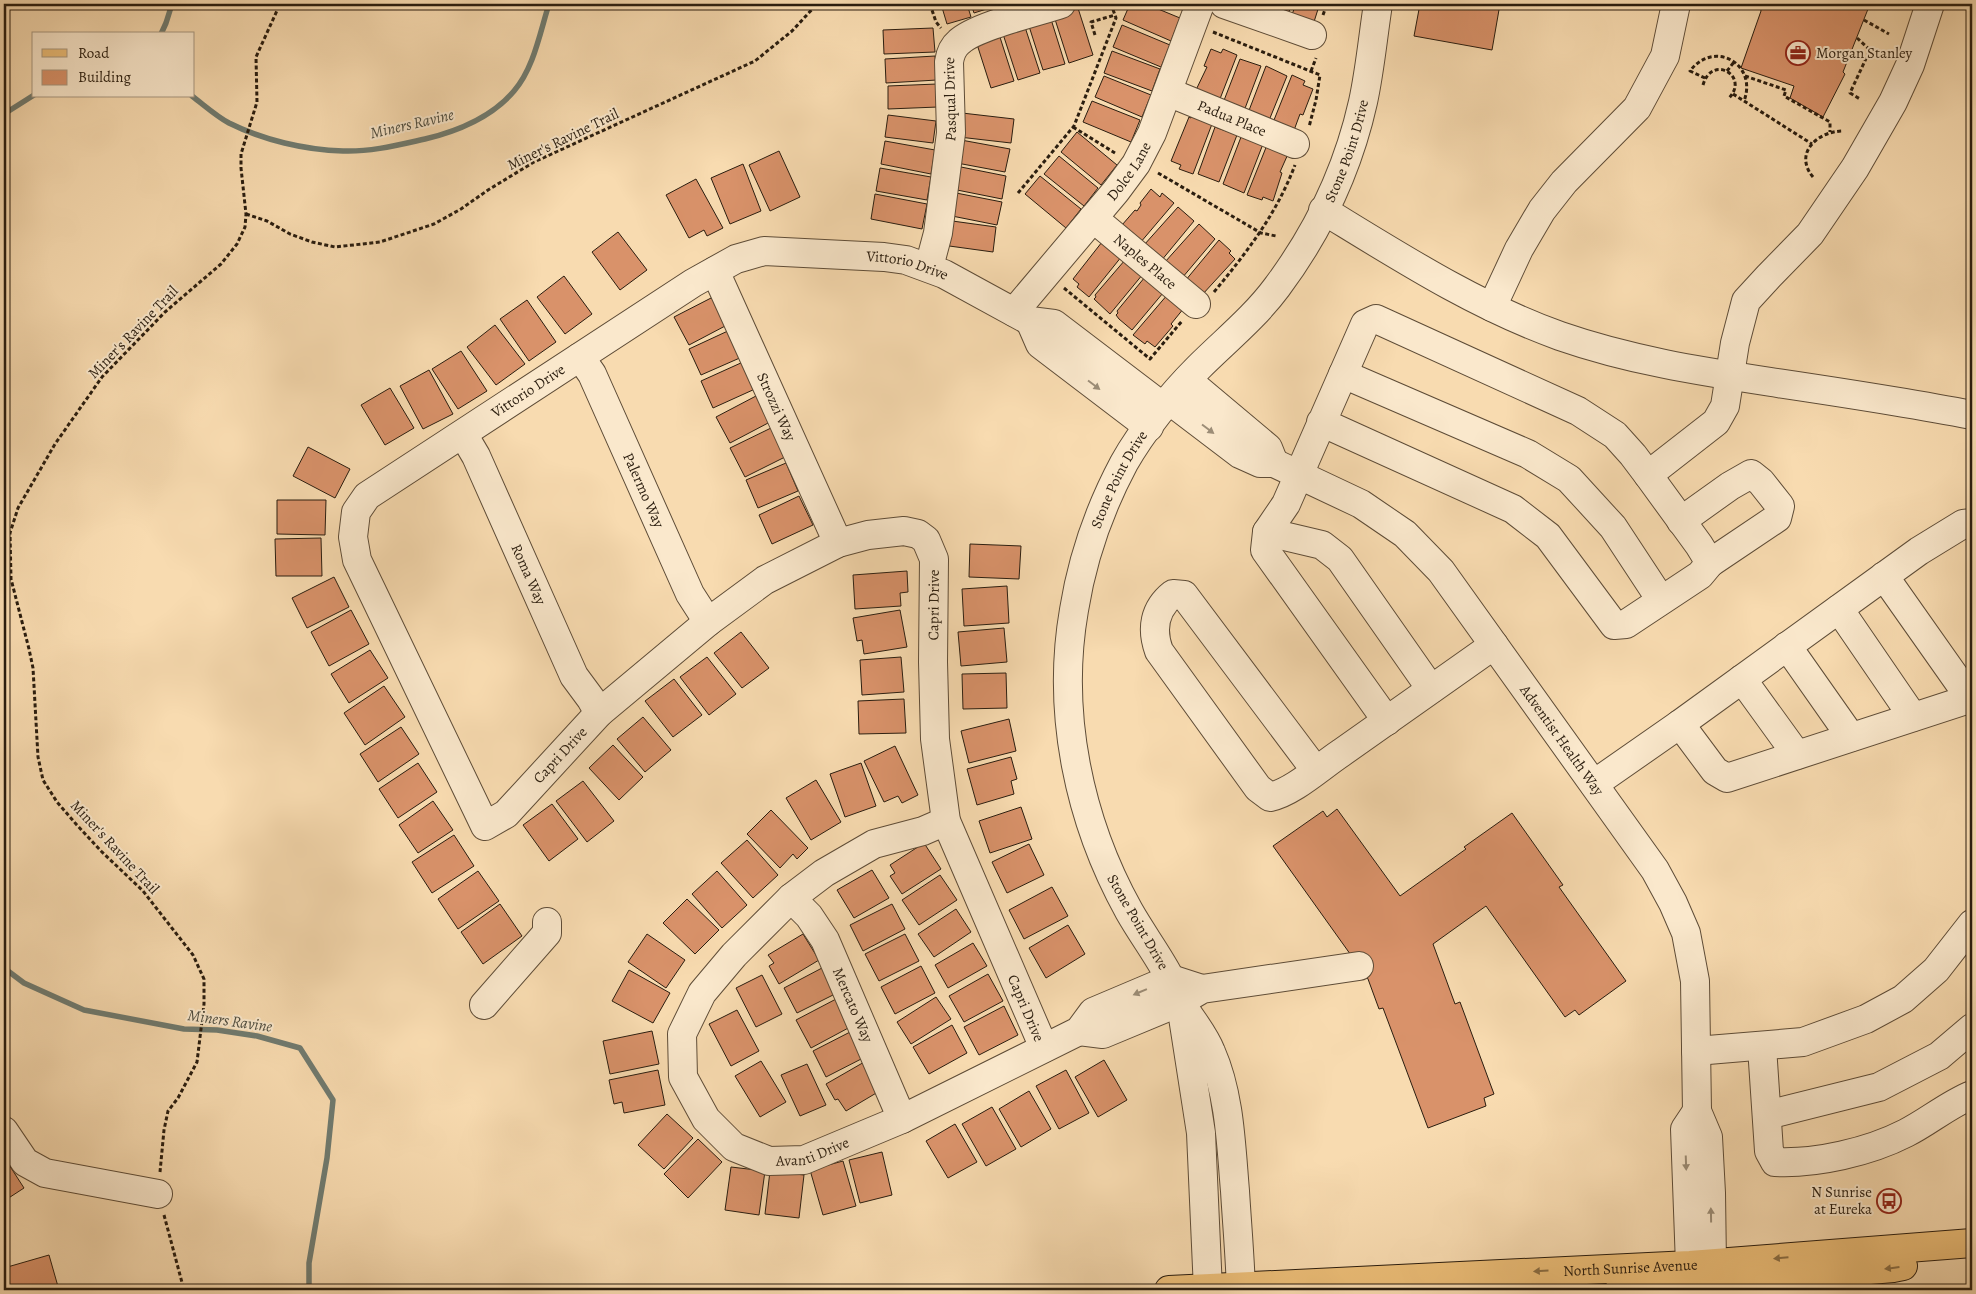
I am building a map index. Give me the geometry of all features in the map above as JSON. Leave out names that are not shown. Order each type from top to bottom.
[{"type":"main road","name":"North Sunrise Avenue","points":[[1169,1290],[1241,1289],[1375,1279],[1701,1264],[1972,1243]]},
{"type":"main road","points":[[1723,1290],[1726,1287],[1744,1281],[1900,1267],[1934,1245]]},
{"type":"main road","points":[[1619,1290],[1685,1285],[1699,1279],[1701,1264]]},
{"type":"street","name":"Pasqual Drive","points":[[929,267],[938,233],[950,133],[950,55],[959,42],[974,32],[1061,4]]},
{"type":"street","name":"Dolce Lane","points":[[1022,317],[1093,218],[1136,164],[1152,133],[1200,4]]},
{"type":"street","points":[[1224,4],[1312,34]]},
{"type":"street","name":"Stone Point Drive","points":[[1241,1289],[1232,1151],[1219,1074],[1184,990],[1131,915],[1117,887],[1093,832],[1078,774],[1069,706],[1069,656],[1073,616],[1091,544],[1106,502],[1125,462],[1161,411],[1187,380],[1248,321],[1276,288],[1324,210],[1346,162],[1355,132],[1363,101],[1378,4]]},
{"type":"street","points":[[1492,306],[1519,249],[1542,210],[1564,182],[1637,108],[1665,56],[1676,4]]},
{"type":"street","points":[[1648,475],[1716,422],[1725,406],[1735,343],[1746,301],[1810,234],[1855,168],[1893,102],[1906,72],[1930,4]]},
{"type":"street","name":"Padua Place","points":[[1168,92],[1295,144]]},
{"type":"street","points":[[1324,210],[1425,272],[1492,306],[1560,336],[1666,366],[1972,415]]},
{"type":"street","name":"Naples Place","points":[[1093,218],[1196,304]]},
{"type":"street","name":"Vittorio Drive","points":[[485,826],[357,560],[353,537],[356,512],[367,496],[715,271],[736,259],[764,251],[884,257],[906,260],[929,267],[984,294],[1022,317]]},
{"type":"street","name":"Strozzi Way","points":[[715,271],[838,543]]},
{"type":"street","points":[[1022,317],[1040,344],[1063,346],[1161,411]]},
{"type":"street","points":[[1387,721],[1265,550],[1268,532],[1286,504],[1286,469],[1321,422],[1365,324],[1376,319],[1578,411],[1615,435],[1648,475],[1710,563]]},
{"type":"street","name":"Palermo Way","points":[[580,357],[592,374],[690,594],[708,622]]},
{"type":"street","points":[[1343,374],[1528,454],[1569,479],[1613,527],[1661,600]]},
{"type":"street","points":[[1187,380],[1268,448],[1286,469]]},
{"type":"street","name":"Adventist Health Way","points":[[1161,411],[1240,454],[1260,463],[1286,469],[1361,504],[1404,534],[1441,571],[1655,870],[1686,933],[1695,981],[1697,1111],[1708,1137],[1711,1193],[1701,1264]]},
{"type":"street","points":[[1321,422],[1513,510],[1548,536],[1614,625],[1626,624],[1700,575],[1710,563],[1777,518],[1780,506],[1761,482],[1751,474],[1730,486],[1681,520]]},
{"type":"street","name":"Roma Way","points":[[463,434],[476,456],[574,676],[599,713]]},
{"type":"street","points":[[1594,784],[1919,551],[1963,524],[1972,523]]},
{"type":"street","name":"Capri Drive","points":[[485,826],[506,814],[599,713],[708,622],[765,580],[838,543],[868,535],[904,531],[918,534],[926,540],[934,558],[933,662],[936,739],[946,821],[1044,1048]]},
{"type":"street","points":[[1268,532],[1322,545],[1340,559],[1432,689]]},
{"type":"street","points":[[1680,724],[1715,771],[1727,778],[1971,698],[1884,576]]},
{"type":"street","points":[[1316,770],[1184,595],[1173,594],[1162,602],[1155,624],[1154,638],[1159,651],[1258,788],[1270,797],[1281,795],[1494,645]]},
{"type":"street","points":[[1839,609],[1913,717]]},
{"type":"street","points":[[1787,646],[1851,737]]},
{"type":"street","points":[[1742,679],[1797,755]]},
{"type":"street","name":"Avanti Drive","points":[[946,821],[923,831],[874,844],[824,873],[791,898],[734,955],[702,992],[682,1034],[683,1077],[706,1119],[734,1147],[769,1161],[804,1160],[902,1120],[1079,1031],[1103,1034],[1117,1015],[1184,990],[1359,966]]},
{"type":"street","name":"Mercato Way","points":[[791,898],[808,916],[825,940],[902,1120]]},
{"type":"street","points":[[484,1005],[547,933],[547,922]]},
{"type":"street","points":[[1696,1051],[1762,1047],[1803,1042],[1866,1019],[1903,999],[1936,970],[1972,924]]},
{"type":"street","name":"Stone Point Drive","points":[[1184,990],[1201,1134],[1208,1289]]},
{"type":"street","points":[[1767,1115],[1879,1086],[1940,1056],[1972,1028]]},
{"type":"street","points":[[1762,1047],[1769,1151],[1775,1162],[1793,1162],[1860,1151],[1905,1134],[1972,1095]]},
{"type":"street","points":[[4,1131],[25,1162],[45,1173],[158,1194]]},
{"type":"path","name":"Miner's Ravine Trail","points":[[197,1062],[204,1004],[204,979],[193,955],[143,891],[101,851],[57,802],[44,780],[38,757],[33,668],[11,579],[10,533],[18,508],[55,444],[102,378],[165,312],[221,264],[237,244],[245,227],[246,214],[241,168],[242,150],[257,102],[256,57],[280,4]]},
{"type":"path","name":"Miner's Ravine Trail","points":[[246,214],[267,220],[290,234],[312,242],[335,247],[380,242],[434,224],[534,162],[755,61],[792,31],[817,4]]},
{"type":"path","points":[[930,4],[936,22],[944,31]]},
{"type":"path","points":[[1018,193],[1073,127],[1116,18],[1111,4]]},
{"type":"path","points":[[1878,4],[1898,7]]},
{"type":"path","points":[[1095,35],[1091,22],[1115,14]]},
{"type":"path","points":[[1864,20],[1888,34]]},
{"type":"path","points":[[1857,38],[1870,50],[1850,93],[1860,99]]},
{"type":"path","points":[[1704,78],[1690,71],[1699,61],[1712,56],[1719,56],[1734,62],[1745,76],[1747,88],[1744,101]]},
{"type":"path","points":[[1727,71],[1734,62]]},
{"type":"path","points":[[1703,85],[1704,78],[1712,71],[1727,71],[1734,79],[1735,89],[1728,99]]},
{"type":"path","points":[[1745,76],[1786,90],[1784,96],[1830,122],[1830,132]]},
{"type":"path","points":[[1733,94],[1812,144]]},
{"type":"path","points":[[1073,127],[1119,155]]},
{"type":"path","points":[[1813,177],[1806,163],[1808,151],[1812,144],[1823,134],[1843,131]]},
{"type":"path","points":[[1154,171],[1261,232],[1276,236]]},
{"type":"path","points":[[1063,288],[1150,359],[1196,304]]},
{"type":"building","points":[[941,4],[967,4],[971,17],[947,24]]},
{"type":"building","points":[[971,4],[995,4],[996,6],[974,13]]},
{"type":"building","points":[[1130,4],[1146,4],[1180,18],[1171,41],[1123,20]]},
{"type":"building","points":[[1268,4],[1292,4],[1288,14],[1266,9]]},
{"type":"building","points":[[1296,4],[1322,4],[1321,7],[1319,6],[1313,25],[1291,17]]},
{"type":"building","points":[[1420,4],[1500,4],[1492,50],[1414,36]]},
{"type":"building","name":"Morgan Stanley","points":[[1760,4],[1870,4],[1843,72],[1845,74],[1823,117],[1790,98],[1794,86],[1741,68],[1761,11]]},
{"type":"building","points":[[1077,5],[1093,55],[1069,63],[1053,13]]},
{"type":"building","points":[[1050,16],[1065,64],[1043,70],[1028,23]]},
{"type":"building","points":[[1024,24],[1040,73],[1018,80],[1002,31]]},
{"type":"building","points":[[1122,25],[1170,45],[1161,67],[1113,47]]},
{"type":"building","points":[[933,28],[935,52],[884,54],[883,30]]},
{"type":"building","points":[[998,31],[1014,81],[991,88],[975,38]]},
{"type":"building","points":[[1211,49],[1221,53],[1223,49],[1237,55],[1218,104],[1195,92],[1207,67],[1204,66]]},
{"type":"building","points":[[1112,51],[1160,69],[1152,91],[1104,73]]},
{"type":"building","points":[[935,56],[937,80],[886,83],[885,59]]},
{"type":"building","points":[[1240,59],[1261,66],[1244,111],[1223,103]]},
{"type":"building","points":[[1266,66],[1287,76],[1268,123],[1248,113]]},
{"type":"building","points":[[1292,75],[1305,81],[1303,85],[1313,89],[1303,115],[1300,114],[1293,133],[1272,125]]},
{"type":"building","points":[[1104,76],[1151,95],[1142,117],[1095,97]]},
{"type":"building","points":[[937,84],[938,107],[888,109],[888,86]]},
{"type":"building","points":[[1092,101],[1140,120],[1131,142],[1083,122]]},
{"type":"building","points":[[962,113],[1014,119],[1011,143],[959,137]]},
{"type":"building","points":[[888,115],[936,121],[933,143],[885,137]]},
{"type":"building","points":[[1192,116],[1212,124],[1193,174],[1179,169],[1181,165],[1171,161],[1189,117],[1191,118]]},
{"type":"building","points":[[1215,127],[1237,135],[1219,182],[1198,174]]},
{"type":"building","points":[[1077,132],[1117,165],[1101,185],[1061,152]]},
{"type":"building","points":[[1241,137],[1263,144],[1244,193],[1223,184]]},
{"type":"building","points":[[961,140],[1010,149],[1005,172],[957,163]]},
{"type":"building","points":[[885,141],[935,150],[931,174],[881,164]]},
{"type":"building","points":[[1267,145],[1288,154],[1280,172],[1282,173],[1273,201],[1263,197],[1262,200],[1247,195]]},
{"type":"building","points":[[779,151],[800,197],[770,211],[749,165]]},
{"type":"building","points":[[1059,156],[1098,188],[1084,206],[1044,174]]},
{"type":"building","points":[[743,164],[761,211],[730,224],[711,178]]},
{"type":"building","points":[[956,166],[1006,176],[1002,199],[952,189]]},
{"type":"building","points":[[880,168],[931,177],[927,200],[876,191]]},
{"type":"building","points":[[1040,176],[1081,209],[1066,228],[1025,194]]},
{"type":"building","points":[[696,179],[723,228],[707,236],[704,230],[689,238],[666,195]]},
{"type":"building","points":[[1151,189],[1160,197],[1162,193],[1174,203],[1140,243],[1122,225],[1135,210],[1137,211],[1141,205],[1140,203]]},
{"type":"building","points":[[951,192],[1002,202],[997,225],[947,215]]},
{"type":"building","points":[[875,194],[927,204],[922,229],[871,219]]},
{"type":"building","points":[[1178,207],[1194,221],[1161,261],[1144,245]]},
{"type":"building","points":[[945,220],[996,227],[993,252],[942,245]]},
{"type":"building","points":[[1199,224],[1215,239],[1182,278],[1165,262]]},
{"type":"building","points":[[618,232],[647,270],[620,290],[592,252]]},
{"type":"building","points":[[1219,240],[1231,251],[1229,253],[1235,259],[1202,295],[1185,281]]},
{"type":"building","points":[[1102,242],[1122,256],[1089,297],[1077,287],[1079,284],[1073,279]]},
{"type":"building","points":[[1125,260],[1143,274],[1110,314],[1094,299],[1095,295]]},
{"type":"building","points":[[564,276],[592,314],[565,334],[537,297]]},
{"type":"building","points":[[1145,277],[1163,293],[1132,330],[1116,315],[1117,311]]},
{"type":"building","points":[[1168,294],[1184,308],[1171,324],[1173,326],[1155,347],[1147,341],[1145,344],[1133,335]]},
{"type":"building","points":[[713,297],[727,325],[689,345],[674,317]]},
{"type":"building","points":[[527,300],[556,342],[529,361],[500,319]]},
{"type":"building","points":[[495,325],[525,364],[496,385],[467,347]]},
{"type":"building","points":[[730,330],[742,357],[701,375],[689,349]]},
{"type":"building","points":[[461,351],[487,391],[458,409],[432,369]]},
{"type":"building","points":[[743,362],[755,389],[713,408],[701,381]]},
{"type":"building","points":[[429,370],[453,414],[423,429],[400,386]]},
{"type":"building","points":[[390,388],[414,428],[385,445],[361,405]]},
{"type":"building","points":[[756,396],[770,422],[730,443],[716,417]]},
{"type":"building","points":[[771,428],[785,457],[745,477],[730,448]]},
{"type":"building","points":[[308,447],[350,469],[335,498],[293,476]]},
{"type":"building","points":[[786,463],[798,491],[758,508],[746,480]]},
{"type":"building","points":[[799,496],[813,525],[772,544],[759,515]]},
{"type":"building","points":[[277,500],[326,500],[325,535],[277,534]]},
{"type":"building","points":[[321,538],[322,576],[276,576],[275,539]]},
{"type":"building","points":[[970,544],[1021,546],[1019,579],[969,577]]},
{"type":"building","points":[[907,571],[908,592],[900,593],[901,606],[855,609],[853,575]]},
{"type":"building","points":[[334,577],[349,607],[307,628],[292,598]]},
{"type":"building","points":[[1007,586],[1009,623],[964,626],[962,589]]},
{"type":"building","points":[[351,610],[369,644],[329,666],[311,632]]},
{"type":"building","points":[[900,610],[907,647],[864,654],[862,640],[857,641],[853,618]]},
{"type":"building","points":[[1004,628],[1007,662],[961,666],[958,632]]},
{"type":"building","points":[[741,632],[769,668],[742,688],[714,653]]},
{"type":"building","points":[[370,650],[388,678],[349,703],[331,674]]},
{"type":"building","points":[[707,657],[736,694],[709,715],[680,677]]},
{"type":"building","points":[[901,657],[904,692],[862,695],[860,660]]},
{"type":"building","points":[[1006,673],[1007,708],[963,709],[962,674]]},
{"type":"building","points":[[674,679],[702,715],[673,737],[645,701]]},
{"type":"building","points":[[384,686],[405,717],[365,745],[344,713]]},
{"type":"building","points":[[904,699],[906,733],[859,734],[858,701]]},
{"type":"building","points":[[643,717],[671,750],[645,772],[617,739]]},
{"type":"building","points":[[1009,719],[1016,751],[969,763],[961,731]]},
{"type":"building","points":[[401,727],[419,754],[378,782],[360,754]]},
{"type":"building","points":[[613,745],[643,777],[619,800],[589,768]]},
{"type":"building","points":[[895,746],[918,795],[902,803],[898,796],[884,802],[864,761]]},
{"type":"building","points":[[1011,757],[1017,779],[1011,781],[1014,794],[977,805],[967,769]]},
{"type":"building","points":[[418,763],[437,792],[398,818],[379,789]]},
{"type":"building","points":[[861,763],[876,806],[845,817],[830,774]]},
{"type":"building","points":[[816,780],[841,822],[811,840],[786,798]]},
{"type":"building","points":[[583,781],[614,821],[587,842],[556,801]]},
{"type":"building","points":[[433,801],[453,830],[418,853],[399,825]]},
{"type":"building","points":[[552,804],[578,839],[549,861],[523,825]]},
{"type":"building","points":[[1021,807],[1032,839],[990,853],[979,821]]},
{"type":"building","points":[[1337,809],[1400,896],[1466,849],[1464,847],[1512,813],[1563,885],[1559,887],[1626,981],[1579,1015],[1575,1010],[1565,1017],[1486,906],[1433,944],[1455,1004],[1460,1002],[1494,1094],[1484,1098],[1486,1106],[1428,1128],[1383,1008],[1379,1009],[1368,979],[1273,846],[1323,811],[1327,817]]},
{"type":"building","points":[[771,810],[808,848],[797,859],[793,854],[780,868],[747,834]]},
{"type":"building","points":[[454,835],[474,866],[432,893],[412,862]]},
{"type":"building","points":[[747,840],[778,875],[753,898],[721,863]]},
{"type":"building","points":[[924,843],[941,869],[902,894],[890,876],[895,873],[890,865]]},
{"type":"building","points":[[1029,844],[1044,875],[1007,893],[992,862]]},
{"type":"building","points":[[872,870],[889,898],[854,918],[837,890]]},
{"type":"building","points":[[478,871],[499,901],[458,929],[438,899]]},
{"type":"building","points":[[717,871],[747,905],[722,928],[692,894]]},
{"type":"building","points":[[940,875],[957,900],[919,925],[902,900]]},
{"type":"building","points":[[1052,887],[1068,916],[1024,939],[1009,910]]},
{"type":"building","points":[[687,899],[719,930],[695,954],[663,923]]},
{"type":"building","points":[[500,904],[522,936],[483,964],[461,932]]},
{"type":"building","points":[[892,904],[905,929],[863,951],[850,925]]},
{"type":"building","points":[[956,909],[971,932],[934,957],[918,934]]},
{"type":"building","points":[[1068,925],[1085,954],[1046,978],[1029,948]]},
{"type":"building","points":[[647,934],[685,960],[666,988],[628,962]]},
{"type":"building","points":[[803,934],[819,960],[779,984],[769,966],[774,963],[768,955]]},
{"type":"building","points":[[905,934],[919,961],[879,981],[865,954]]},
{"type":"building","points":[[973,943],[987,966],[948,988],[935,965]]},
{"type":"building","points":[[921,966],[935,993],[895,1014],[881,987]]},
{"type":"building","points":[[822,968],[835,994],[797,1013],[784,988]]},
{"type":"building","points":[[629,970],[670,993],[653,1023],[612,1001]]},
{"type":"building","points":[[988,974],[1003,1001],[964,1022],[949,996]]},
{"type":"building","points":[[762,975],[782,1014],[756,1027],[736,988]]},
{"type":"building","points":[[936,997],[951,1019],[911,1044],[897,1022]]},
{"type":"building","points":[[838,998],[852,1026],[811,1048],[796,1020]]},
{"type":"building","points":[[1004,1006],[1018,1035],[979,1055],[964,1027]]},
{"type":"building","points":[[737,1010],[759,1051],[731,1066],[709,1024]]},
{"type":"building","points":[[952,1025],[967,1053],[929,1074],[913,1047]]},
{"type":"building","points":[[854,1030],[867,1056],[826,1077],[813,1051]]},
{"type":"building","points":[[652,1031],[659,1064],[610,1074],[603,1041]]},
{"type":"building","points":[[1104,1060],[1127,1100],[1098,1117],[1075,1077]]},
{"type":"building","points":[[761,1061],[786,1102],[760,1117],[735,1076]]},
{"type":"building","points":[[866,1061],[883,1089],[846,1111],[838,1099],[835,1100],[826,1084]]},
{"type":"building","points":[[807,1064],[826,1105],[800,1116],[781,1075]]},
{"type":"building","points":[[658,1070],[665,1105],[624,1113],[622,1102],[614,1104],[609,1080]]},
{"type":"building","points":[[1066,1070],[1089,1113],[1059,1129],[1036,1086]]},
{"type":"building","points":[[1029,1091],[1051,1129],[1021,1147],[999,1109]]},
{"type":"building","points":[[992,1107],[1016,1149],[986,1166],[962,1124]]},
{"type":"building","points":[[667,1114],[693,1138],[664,1169],[638,1145]]},
{"type":"building","points":[[955,1124],[977,1162],[948,1178],[926,1141]]},
{"type":"building","points":[[698,1139],[722,1162],[688,1198],[664,1174]]},
{"type":"building","points":[[882,1152],[892,1195],[860,1203],[849,1160]]},
{"type":"building","points":[[4,1157],[24,1188],[4,1201]]},
{"type":"building","points":[[843,1161],[856,1206],[823,1215],[810,1170]]},
{"type":"building","points":[[731,1167],[765,1171],[759,1215],[725,1210]]},
{"type":"building","points":[[770,1171],[804,1175],[799,1218],[765,1214]]},
{"type":"building","points":[[49,1255],[59,1290],[4,1290],[4,1268]]},
{"type":"waterway","points":[[162,32],[172,4]]},
{"type":"waterway","name":"Miners Ravine","points":[[195,98],[215,114],[242,129],[284,143],[314,149],[353,151],[384,148],[425,139],[450,132],[474,122],[485,116],[514,91],[527,72],[549,4]]},
{"type":"waterway","name":"Miners Ravine","points":[[4,114],[32,96]]},
{"type":"waterway","name":"Miners Ravine","points":[[4,968],[24,983],[84,1010],[184,1029],[217,1030],[257,1036],[300,1048],[333,1100],[327,1158],[309,1263],[309,1290]]},
{"type":"place","name":"Morgan Stanley","points":[[1798,53]]},
{"type":"place","name":"N Sunrise at Eureka","points":[[1889,1201]]}]
